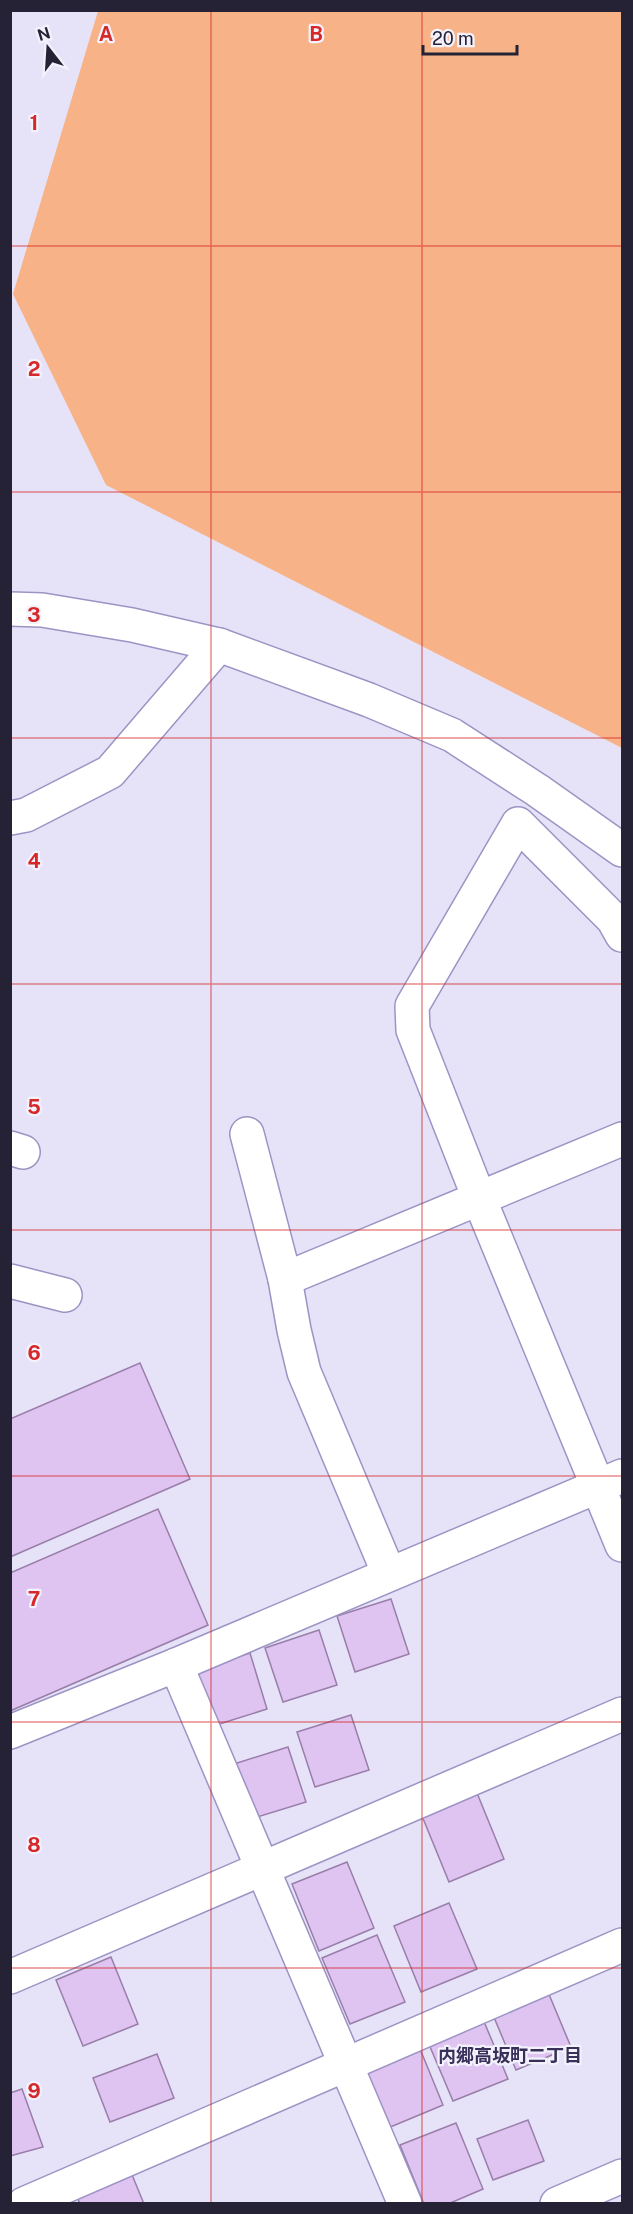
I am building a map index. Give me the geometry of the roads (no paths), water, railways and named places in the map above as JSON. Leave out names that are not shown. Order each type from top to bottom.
[{"type":"street","points":[[10,609],[42,610],[132,625],[219,645],[369,700],[452,735],[622,849]]},
{"type":"street","points":[[10,818],[26,815],[110,772],[219,645]]},
{"type":"street","points":[[537,790],[412,1006],[413,1030],[480,1198],[610,1481],[622,1545]]},
{"type":"street","points":[[518,824],[613,919],[622,935]]},
{"type":"street","points":[[247,1134],[285,1279],[304,1372],[389,1574]]},
{"type":"street","points":[[285,1279],[622,1139]]},
{"type":"street","points":[[10,1281],[64,1295]]},
{"type":"street","points":[[10,1732],[176,1665],[610,1481]]},
{"type":"street","points":[[176,1665],[405,2204]]},
{"type":"street","points":[[10,1977],[622,1714]]},
{"type":"street","points":[[24,2204],[622,1945]]},
{"type":"street","points":[[557,2204],[622,2176]]},
{"type":"district","name":"内郷高坂町二丁目","points":[[510,2056]]}]
